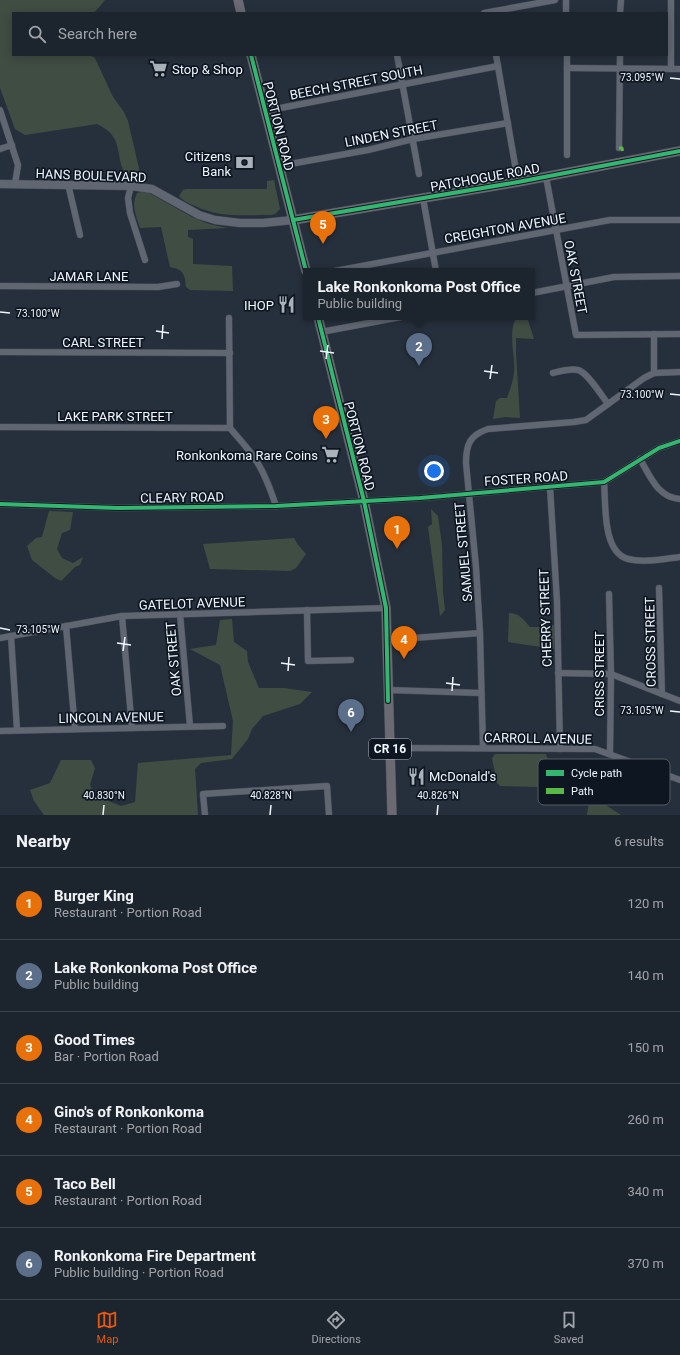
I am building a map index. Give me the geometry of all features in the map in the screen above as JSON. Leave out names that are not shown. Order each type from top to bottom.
[{"type":"main road","points":[[238,0],[241,12]]},
{"type":"main road","name":"PORTION ROAD","points":[[251,56],[305,268]]},
{"type":"main road","name":"PATCHOGUE ROAD","points":[[293,220],[518,182],[680,151]]},
{"type":"main road","name":"PORTION ROAD","points":[[319,320],[364,501],[386,608],[392,815]]},
{"type":"street","points":[[492,12],[555,0]]},
{"type":"street","points":[[566,0],[566,12]]},
{"type":"street","points":[[620,0],[620,12]]},
{"type":"street","points":[[671,69],[672,0]]},
{"type":"street","points":[[397,56],[419,174]]},
{"type":"street","points":[[496,56],[518,182]]},
{"type":"street","points":[[566,56],[567,155]]},
{"type":"street","points":[[619,148],[620,56]]},
{"type":"street","name":"BEECH STREET SOUTH","points":[[266,111],[498,66]]},
{"type":"street","points":[[567,68],[680,69]]},
{"type":"street","points":[[0,110],[18,165],[15,184]]},
{"type":"street","name":"LINDEN STREET","points":[[279,166],[368,150],[413,139],[508,123]]},
{"type":"street","points":[[0,149],[12,145]]},
{"type":"street","name":"OAK STREET","points":[[546,177],[576,335],[654,334]]},
{"type":"street","name":"HANS BOULEVARD","points":[[0,184],[131,186],[152,189],[199,215],[215,220],[240,223],[263,223],[293,220]]},
{"type":"street","points":[[68,184],[80,235]]},
{"type":"street","points":[[131,186],[128,198],[130,213],[145,260]]},
{"type":"street","points":[[423,198],[435,268]]},
{"type":"street","name":"CREIGHTON AVENUE","points":[[351,268],[610,220],[680,220]]},
{"type":"street","points":[[535,292],[614,277],[680,276]]},
{"type":"street","name":"JAMAR LANE","points":[[0,286],[158,287],[177,284]]},
{"type":"street","points":[[230,318],[230,428],[258,463],[269,485],[276,506]]},
{"type":"street","points":[[321,332],[385,320]]},
{"type":"street","points":[[654,373],[654,334],[680,334]]},
{"type":"street","name":"CARL STREET","points":[[0,352],[230,353]]},
{"type":"street","points":[[553,373],[566,370],[580,370],[586,375],[608,404]]},
{"type":"street","name":"SAMUEL STREET","points":[[484,748],[476,567],[466,454],[470,441],[484,430],[495,428],[586,420],[644,378],[654,373],[680,372]]},
{"type":"street","name":"LAKE PARK STREET","points":[[0,427],[230,428]]},
{"type":"street","name":"FOSTER ROAD","points":[[364,501],[604,482],[659,448],[680,441]]},
{"type":"street","points":[[640,459],[652,481],[659,490],[670,497],[680,499]]},
{"type":"street","points":[[604,482],[608,535],[616,551],[621,556],[628,559],[638,560],[680,557]]},
{"type":"street","name":"CHERRY STREET","points":[[550,487],[557,601],[560,749]]},
{"type":"street","name":"CLEARY ROAD","points":[[0,504],[118,508],[276,506],[364,501]]},
{"type":"street","name":"CROSS STREET","points":[[659,588],[662,694]]},
{"type":"street","name":"CRISS STREET","points":[[609,594],[611,674],[610,754]]},
{"type":"street","name":"GATELOT AVENUE","points":[[0,638],[122,616],[386,608]]},
{"type":"street","points":[[307,610],[308,661],[351,660]]},
{"type":"street","name":"OAK STREET","points":[[180,614],[190,726]]},
{"type":"street","points":[[122,616],[132,728]]},
{"type":"street","points":[[66,626],[75,729]]},
{"type":"street","points":[[388,640],[480,633]]},
{"type":"street","points":[[11,636],[17,730]]},
{"type":"street","points":[[558,673],[611,674],[680,701]]},
{"type":"street","points":[[388,690],[481,693]]},
{"type":"street","name":"LINCOLN AVENUE","points":[[0,731],[223,726]]},
{"type":"street","name":"CARROLL AVENUE","points":[[390,748],[595,749],[623,759]]},
{"type":"street","name":"CARROLL AVENUE","points":[[670,776],[680,780]]},
{"type":"street","points":[[205,815],[203,794],[327,786],[329,815]]},
{"type":"green space","points":[[0,0],[105,0],[95,12],[12,12],[12,56],[92,56],[95,58],[113,97],[124,112],[128,121],[141,177],[137,181],[130,178],[125,173],[122,168],[117,144],[114,138],[97,124],[25,135],[15,129],[0,88]]},
{"type":"green space","points":[[274,180],[280,209],[275,214],[271,215],[232,215],[213,212],[188,203],[179,196],[183,190],[187,189],[267,189],[267,181]]},
{"type":"green space","points":[[137,193],[149,193],[192,217],[209,224],[228,228],[188,230],[188,237],[193,239],[193,264],[232,266],[233,291],[190,290],[186,287],[184,275],[181,271],[170,267],[161,227],[140,228],[134,202]]},
{"type":"green space","points":[[515,320],[528,320],[534,339],[516,338],[520,418],[505,417],[493,419],[496,401],[500,398],[507,398],[514,373],[512,340]]},
{"type":"green space","points":[[431,509],[438,516],[442,545],[445,610],[440,616],[428,527],[432,524]]},
{"type":"green space","points":[[49,511],[73,512],[70,530],[62,533],[57,549],[62,558],[73,563],[83,557],[80,565],[75,567],[61,581],[32,560],[27,546],[36,538],[42,537]]},
{"type":"green space","points":[[294,538],[306,554],[296,568],[290,571],[210,569],[203,544]]},
{"type":"green space","points":[[509,613],[513,613],[523,619],[530,627],[554,625],[554,649],[508,642]]},
{"type":"green space","points":[[232,619],[234,642],[247,651],[248,662],[259,688],[284,688],[312,692],[300,704],[263,716],[252,729],[248,739],[232,759],[201,763],[195,769],[198,815],[44,815],[34,801],[30,790],[50,783],[61,760],[91,760],[95,768],[90,785],[96,796],[121,806],[135,802],[138,763],[231,755],[233,721],[220,665],[190,649],[216,645],[220,620]]},
{"type":"green space","points":[[495,754],[546,754],[547,759],[538,759],[538,787],[500,786],[497,783],[492,758]]},
{"type":"green space","points":[[588,805],[606,805],[621,815],[587,815]]},
{"type":"marked path","points":[[619,148],[622,148],[623,154]]},
{"type":"cycle path","points":[[251,56],[305,268]]},
{"type":"cycle path","points":[[293,220],[518,182],[680,151]]},
{"type":"cycle path","points":[[319,320],[364,501],[386,608],[388,701]]},
{"type":"cycle path","points":[[0,504],[118,508],[276,506],[420,498],[604,482],[659,448],[680,441]]},
{"type":"place","name":"Stop & Shop","points":[[159,69]]},
{"type":"place","name":"Citizens Bank","points":[[244,163]]},
{"type":"place","name":"Taco Bell","points":[[323,244]]},
{"type":"place","name":"IHOP","points":[[287,305]]},
{"type":"place","name":"Lake Ronkonkoma Post Office","points":[[419,366]]},
{"type":"place","name":"Good Times","points":[[326,439]]},
{"type":"place","name":"Ronkonkoma Rare Coins","points":[[331,455]]},
{"type":"place","name":"Burger King","points":[[397,549]]},
{"type":"place","name":"Gino's of Ronkonkoma","points":[[404,659]]},
{"type":"place","name":"Ronkonkoma Fire Department","points":[[351,732]]},
{"type":"place","name":"McDonald's","points":[[416,776]]}]
